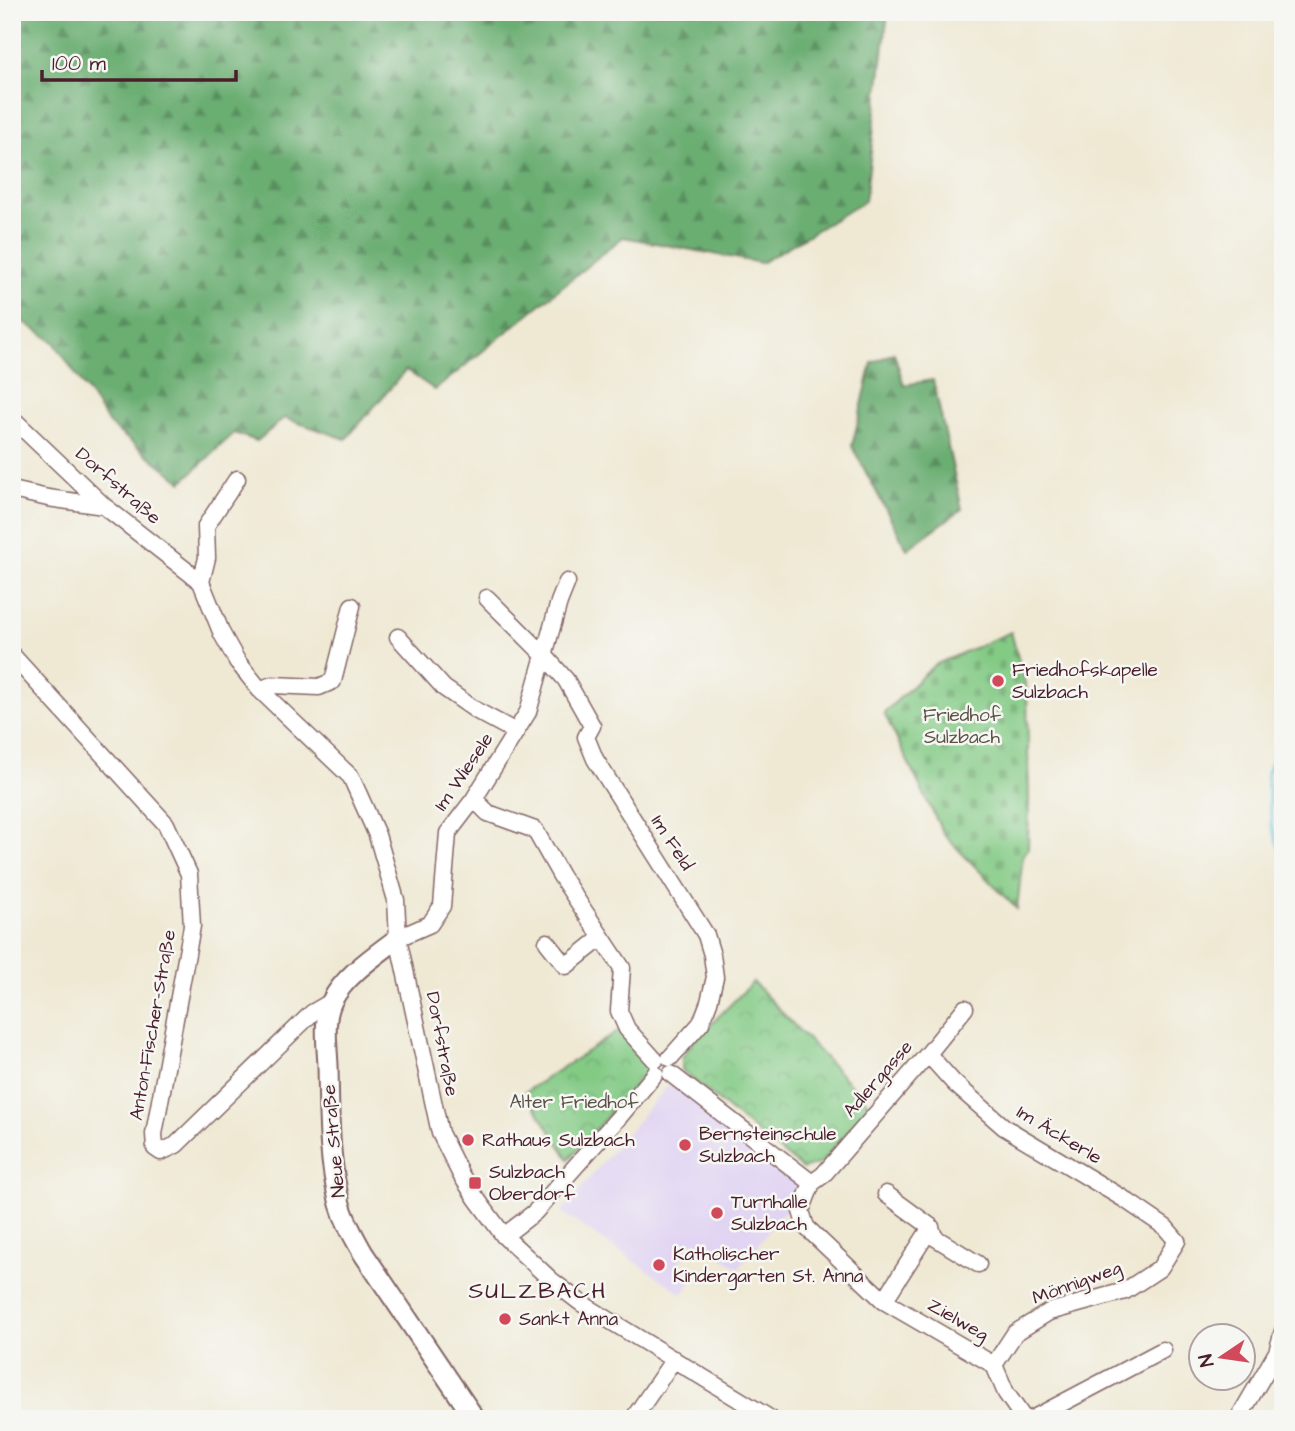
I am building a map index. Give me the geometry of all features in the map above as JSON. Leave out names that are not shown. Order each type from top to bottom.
[{"type":"street","name":"Dorfstraße","points":[[12,418],[104,506],[201,582],[222,634],[237,661],[260,691],[351,777],[377,835],[396,900],[398,937],[440,1133],[461,1175],[504,1236],[542,1272],[581,1303],[771,1419]]},
{"type":"street","points":[[201,582],[207,558],[206,526],[237,479]]},
{"type":"street","points":[[12,490],[104,506]]},
{"type":"street","name":"Im Wiesele","points":[[398,937],[430,924],[442,906],[448,833],[474,799],[528,712],[567,582]]},
{"type":"street","points":[[487,598],[545,656]]},
{"type":"street","points":[[260,691],[272,685],[319,687],[332,681],[352,606]]},
{"type":"street","name":"Im Wiesele","points":[[398,637],[444,688],[477,711],[516,732]]},
{"type":"street","name":"Anton-Fischer-Straße","points":[[12,655],[166,824],[189,874],[192,926],[154,1134],[155,1148],[161,1152],[176,1144],[312,1013],[331,1002]]},
{"type":"street","name":"Im Feld","points":[[545,656],[566,680],[592,726],[586,737],[595,759],[706,935],[712,955],[715,977],[701,1023],[663,1066]]},
{"type":"street","points":[[474,799],[488,813],[534,830],[601,939],[622,968],[619,1011],[626,1029],[663,1066],[812,1183]]},
{"type":"street","points":[[331,1002],[343,983],[398,937]]},
{"type":"street","points":[[547,942],[566,966],[601,939]]},
{"type":"street","name":"Neue Straße","points":[[331,1002],[327,1025],[329,1121],[334,1180],[341,1207],[350,1231],[363,1253],[475,1419]]},
{"type":"street","name":"Adlergasse","points":[[801,1211],[812,1183],[928,1054],[965,1008]]},
{"type":"street","name":"Im Äckerle","points":[[928,1054],[954,1083],[1004,1128],[1124,1199],[1165,1227],[1177,1241]]},
{"type":"street","points":[[504,1236],[535,1212],[663,1066]]},
{"type":"street","points":[[886,1194],[931,1227],[934,1237],[978,1264]]},
{"type":"street","name":"Zielweg","points":[[801,1211],[806,1227],[884,1301],[994,1365],[1006,1393],[1024,1419]]},
{"type":"street","points":[[884,1301],[931,1227]]},
{"type":"street","name":"Mönnigweg","points":[[994,1365],[1015,1332],[1049,1312],[1125,1291],[1160,1268],[1177,1241]]},
{"type":"street","points":[[1238,1419],[1277,1352],[1283,1331]]},
{"type":"street","points":[[1032,1419],[1163,1350]]},
{"type":"street","points":[[633,1419],[674,1360]]},
{"type":"shaded area","name":"Bernsteinschule Sulzbach","points":[[676,1081],[799,1185],[795,1198],[739,1268],[693,1241],[676,1267],[692,1280],[683,1294],[561,1212],[667,1086]]},
{"type":"green space","points":[[12,12],[888,12],[865,201],[761,263],[623,237],[435,390],[406,370],[346,439],[284,418],[257,441],[234,433],[182,482],[110,425],[54,342],[12,314]]},
{"type":"green space","points":[[894,353],[904,385],[933,380],[962,509],[907,549],[852,446],[872,363]]},
{"type":"green space","name":"Friedhof Sulzbach","points":[[1011,632],[1027,691],[1028,849],[1023,855],[1017,909],[944,835],[884,713],[934,665]]},
{"type":"green space","points":[[753,982],[870,1105],[821,1163],[803,1169],[682,1070],[682,1057],[695,1040]]},
{"type":"green space","name":"Alter Friedhof","points":[[620,1030],[648,1063],[648,1071],[569,1159],[525,1092]]},
{"type":"waterway","points":[[1283,734],[1267,773],[1272,826],[1283,857]]},
{"type":"place","name":"Friedhofskapelle Sulzbach","points":[[998,681]]},
{"type":"place","name":"Rathaus Sulzbach","points":[[468,1140]]},
{"type":"place","name":"Bernsteinschule Sulzbach","points":[[685,1145]]},
{"type":"place","name":"Sulzbach Oberdorf","points":[[475,1183]]},
{"type":"place","name":"Turnhalle Sulzbach","points":[[717,1213]]},
{"type":"place","name":"Katholischer Kindergarten St. Anna","points":[[659,1265]]},
{"type":"place","name":"Sankt Anna","points":[[505,1319]]},
{"type":"district","name":"SULZBACH","points":[[538,1291]]}]
